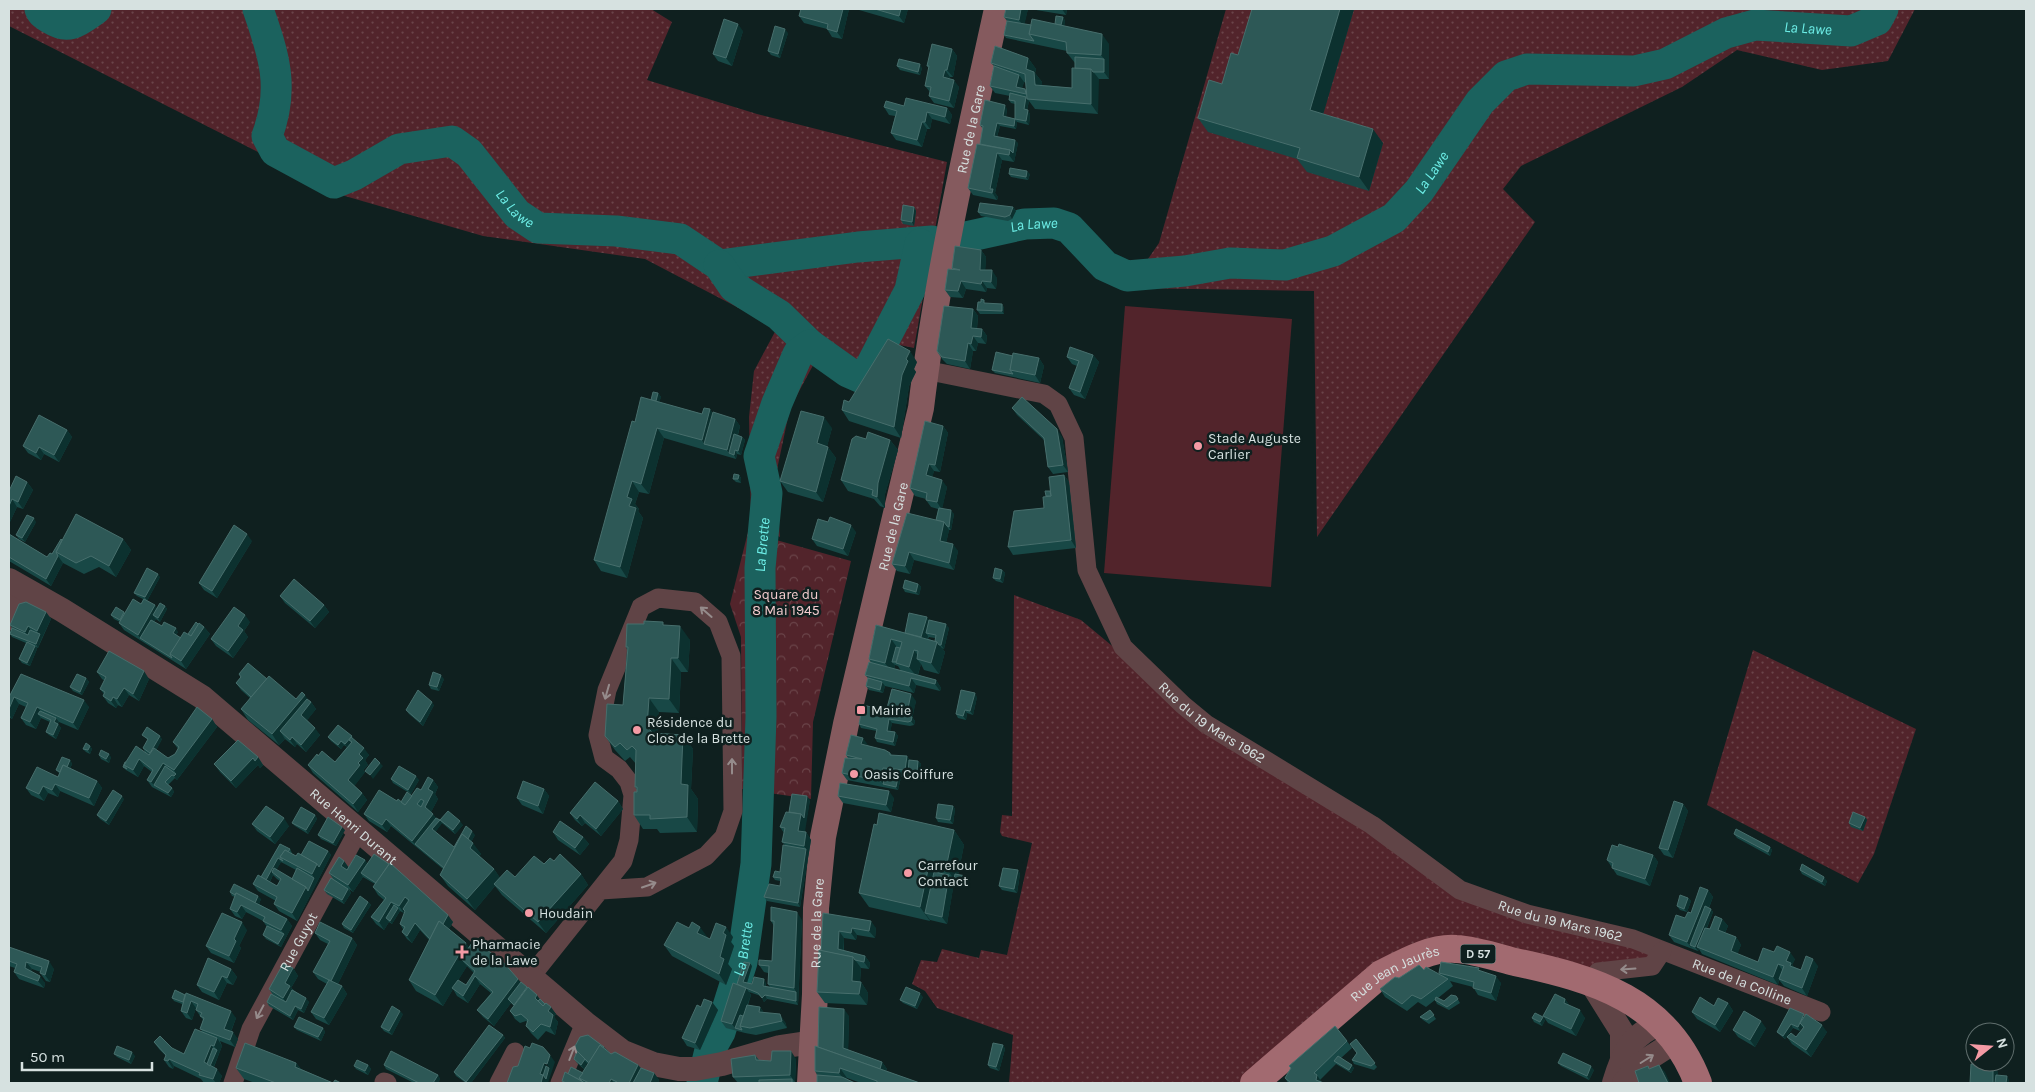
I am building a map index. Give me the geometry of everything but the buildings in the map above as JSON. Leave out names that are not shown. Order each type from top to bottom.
[{"type":"main road","name":"Rue de la Gare","points":[[810,1083],[816,908],[823,837],[844,734],[921,408],[959,184],[992,10]]},
{"type":"main road","name":"Rue Jean Jaurès","points":[[1265,1079],[1381,974],[1403,962],[1430,953],[1455,948],[1531,965],[1592,984],[1637,1003],[1668,1032],[1693,1070],[1698,1083]]},
{"type":"street","name":"Rue du 19 Mars 1962","points":[[926,370],[1044,394],[1058,404],[1074,438],[1087,570],[1123,647],[1182,705],[1206,724],[1372,825],[1460,890],[1527,914],[1633,939],[1662,950]]},
{"type":"street","points":[[9,621],[16,584]]},
{"type":"street","name":"Rue Henri Durant","points":[[16,584],[202,697],[358,831],[623,1052],[653,1064],[678,1069],[704,1067],[780,1047],[800,1044],[812,1046]]},
{"type":"street","points":[[532,975],[623,861],[629,840],[632,795],[629,782],[619,769],[604,758],[598,735],[607,690],[641,608],[658,598],[695,602],[718,622],[731,656],[732,811],[724,837],[706,856],[647,887],[601,890]]},
{"type":"street","name":"Rue Guyot","points":[[233,1083],[251,1028],[358,831]]},
{"type":"street","points":[[1614,1083],[1622,1057],[1622,1032],[1616,1018],[1592,984],[1598,972],[1652,966],[1662,950]]},
{"type":"street","name":"Rue de la Colline","points":[[1662,950],[1822,1012]]},
{"type":"street","points":[[560,1083],[585,1022]]},
{"type":"street","points":[[1622,1057],[1635,1038],[1645,1029],[1668,1032]]},
{"type":"street","points":[[1624,1083],[1668,1032]]},
{"type":"street","points":[[499,1083],[514,1052]]},
{"type":"green space","points":[[9,9],[651,9],[672,22],[647,80],[757,114],[947,162],[914,348],[890,343],[865,387],[817,358],[790,408],[775,479],[780,537],[751,523],[749,417],[754,371],[777,328],[645,259],[483,236],[345,196],[9,26]]},
{"type":"green space","points":[[1226,9],[1915,9],[1888,61],[1822,70],[1737,50],[1682,87],[1521,166],[1503,189],[1535,222],[1317,537],[1314,291],[1128,288],[1159,243]]},
{"type":"green space","name":"Stade Auguste Carlier","points":[[1125,306],[1292,319],[1271,587],[1104,573]]},
{"type":"green space","name":"Square du 8 Mai 1945","points":[[748,532],[851,561],[813,722],[811,799],[742,789],[741,637],[730,604]]},
{"type":"green space","points":[[1014,595],[1081,620],[1206,724],[1460,890],[1662,951],[1652,966],[1599,972],[1430,953],[1254,1083],[1009,1083],[1013,1035],[937,1008],[925,991],[912,984],[921,960],[937,962],[942,949],[979,958],[981,950],[1007,955],[1032,843],[1002,836],[1000,832],[1002,815],[1012,816]]},
{"type":"green space","points":[[1753,650],[1916,729],[1874,854],[1858,883],[1707,805]]},
{"type":"waterway","name":"La Lawe","points":[[40,9],[47,17],[64,24],[75,23],[96,9]]},
{"type":"waterway","name":"La Lawe","points":[[258,9],[269,42],[275,72],[275,102],[267,136],[275,151],[334,183],[354,175],[399,149],[452,141],[469,153],[517,214],[538,228],[616,231],[680,239],[719,265],[858,247],[932,241]]},
{"type":"waterway","name":"La Lawe","points":[[966,237],[1025,224],[1054,223],[1069,228],[1105,266],[1127,276],[1185,271],[1230,263],[1285,265],[1333,251],[1394,218],[1419,191],[1480,102],[1506,76],[1527,69],[1634,71],[1665,64],[1726,33],[1755,25],[1851,31],[1877,20],[1883,9]]},
{"type":"waterway","name":"La Brette","points":[[702,1083],[710,1050],[720,1032],[742,962],[756,864],[761,717],[760,568],[767,493],[759,456],[777,403],[798,354],[810,345],[848,372],[864,379],[910,290],[920,244]]},
{"type":"waterway","points":[[719,265],[734,287],[779,315],[810,345]]},
{"type":"place","name":"Stade Auguste Carlier","points":[[1198,446]]},
{"type":"place","name":"Mairie","points":[[861,710]]},
{"type":"place","name":"Résidence du Clos de la Brette","points":[[637,730]]},
{"type":"place","name":"Oasis Coiffure","points":[[854,774]]},
{"type":"place","name":"Carrefour Contact","points":[[908,873]]},
{"type":"place","name":"Houdain","points":[[529,913]]},
{"type":"place","name":"Pharmacie de la Lawe","points":[[462,952]]}]
